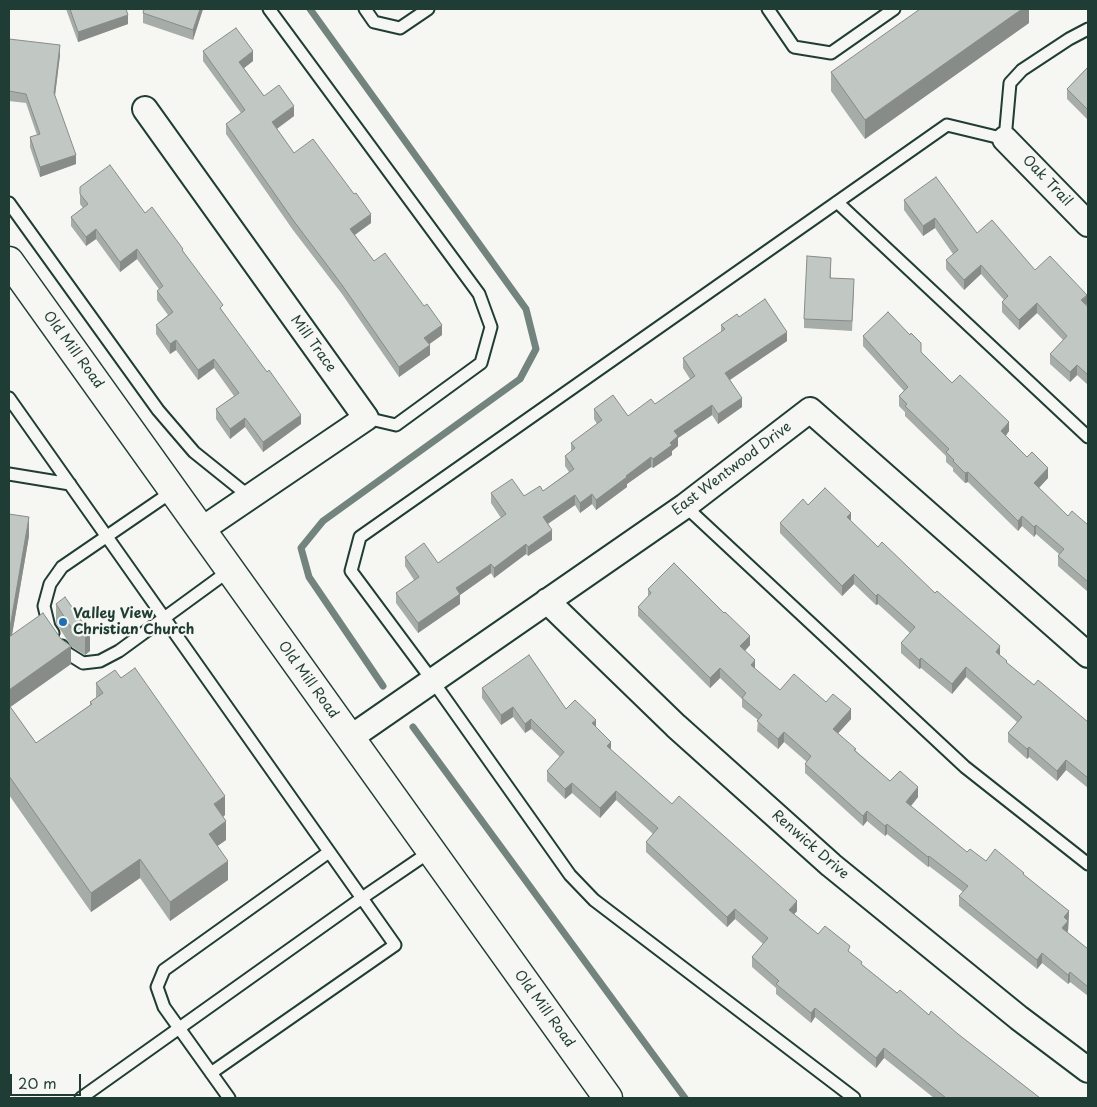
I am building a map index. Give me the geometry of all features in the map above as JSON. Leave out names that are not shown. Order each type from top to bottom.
[{"type":"street","name":"Mill Trace","points":[[144,109],[366,418]]},
{"type":"street","name":"Oak Trail","points":[[1005,139],[1088,224]]},
{"type":"street","name":"Old Mill Road","points":[[9,261],[606,1098]]},
{"type":"street","name":"East Wentwood Drive","points":[[350,738],[685,506],[810,410],[1088,655]]},
{"type":"street","points":[[201,530],[366,418]]},
{"type":"street","name":"Renwick Drive","points":[[547,601],[676,726],[831,865],[1019,1018],[1088,1070]]},
{"type":"lane","points":[[269,9],[479,294],[491,327],[481,363],[396,425],[366,418]]},
{"type":"lane","points":[[365,9],[374,22],[400,28],[428,9]]},
{"type":"lane","points":[[768,9],[794,47],[831,53],[894,9]]},
{"type":"lane","points":[[854,1098],[594,900],[570,875],[352,571],[360,538],[947,125],[1005,139],[1010,83],[1022,70],[1069,39],[1088,30]]},
{"type":"lane","points":[[837,202],[1088,436]]},
{"type":"lane","points":[[9,203],[158,410],[194,452],[250,497]]},
{"type":"lane","points":[[9,398],[395,945],[211,1073]]},
{"type":"lane","points":[[9,474],[70,484]]},
{"type":"lane","points":[[173,491],[62,567],[50,584],[44,606],[49,627],[67,653],[83,662],[100,661],[119,651],[230,570]]},
{"type":"lane","points":[[685,506],[965,767],[1088,864]]},
{"type":"lane","points":[[81,1098],[431,851]]},
{"type":"lane","points":[[229,1098],[164,1007],[156,987],[164,970],[329,852]]},
{"type":"building","points":[[70,9],[126,9],[128,15],[78,32]]},
{"type":"building","points":[[144,9],[200,9],[193,30],[143,13]]},
{"type":"building","points":[[920,9],[1022,9],[865,120],[831,72]]},
{"type":"building","points":[[236,28],[253,51],[239,62],[264,96],[279,85],[294,106],[272,122],[294,153],[313,139],[371,214],[350,229],[374,261],[385,253],[424,306],[427,304],[442,325],[424,338],[430,345],[399,367],[226,124],[245,110],[203,51]]},
{"type":"building","points":[[9,39],[60,45],[54,93],[76,155],[40,167],[30,137],[40,134],[26,94],[9,91]]},
{"type":"building","points":[[1088,67],[1088,110],[1067,89]]},
{"type":"building","points":[[110,165],[145,213],[152,207],[223,305],[220,308],[267,372],[269,370],[301,415],[263,442],[245,418],[230,429],[216,409],[239,393],[214,359],[198,370],[176,340],[170,344],[156,325],[173,312],[157,291],[163,286],[137,249],[120,262],[96,229],[86,237],[71,217],[88,204],[80,194],[80,187]]},
{"type":"building","points":[[936,177],[977,233],[992,220],[1035,270],[1050,256],[1087,295],[1081,300],[1088,307],[1088,375],[1077,365],[1070,372],[1050,354],[1067,336],[1037,303],[1019,320],[1002,302],[1008,296],[981,265],[964,280],[946,260],[958,250],[935,218],[923,226],[904,200]]},
{"type":"building","points":[[807,256],[831,258],[830,278],[854,279],[852,321],[804,319]]},
{"type":"building","points":[[765,299],[787,332],[725,373],[742,398],[718,414],[712,405],[674,431],[678,436],[670,443],[672,445],[653,459],[651,457],[596,500],[592,494],[580,503],[575,495],[543,517],[552,530],[528,547],[526,544],[494,568],[491,564],[456,588],[460,594],[418,623],[396,593],[419,577],[405,557],[424,543],[438,563],[506,514],[491,493],[512,479],[524,496],[540,486],[543,491],[574,469],[565,456],[575,448],[571,443],[602,420],[594,409],[613,395],[628,416],[651,399],[655,404],[695,376],[683,358],[725,329],[721,325],[737,314],[739,317]]},
{"type":"building","points":[[888,312],[910,335],[911,333],[921,343],[921,352],[952,383],[960,375],[1009,422],[1001,431],[1027,457],[1032,452],[1048,468],[1034,483],[1068,516],[1072,511],[1088,525],[1088,582],[1058,556],[1064,549],[1036,525],[1034,527],[1022,516],[1018,521],[968,472],[965,473],[953,461],[946,452],[949,449],[905,406],[907,404],[899,396],[908,387],[863,336]]},
{"type":"building","points":[[825,488],[851,513],[847,517],[878,547],[882,542],[935,593],[937,591],[1000,646],[996,652],[1006,662],[1034,685],[1038,680],[1088,722],[1088,778],[1066,760],[1057,771],[1029,747],[1027,749],[1008,733],[1022,717],[966,667],[952,684],[921,658],[919,660],[901,643],[915,627],[878,594],[876,596],[854,574],[842,586],[780,523],[803,499],[808,505]]},
{"type":"building","points":[[9,514],[29,517],[9,633]]},
{"type":"building","points":[[674,563],[750,636],[740,646],[755,660],[751,665],[780,690],[794,674],[826,702],[833,694],[851,709],[833,729],[890,781],[900,771],[918,787],[906,802],[967,852],[970,849],[986,861],[995,849],[1069,911],[1064,917],[1068,921],[1062,928],[1088,949],[1088,987],[1070,972],[1068,975],[1042,953],[1037,960],[959,896],[968,886],[887,824],[885,826],[867,811],[863,816],[805,764],[811,756],[784,732],[778,739],[757,721],[762,715],[742,698],[746,693],[720,668],[710,678],[638,607],[651,593],[648,589]]},
{"type":"building","points":[[65,597],[90,633],[85,636],[72,629],[56,604]]},
{"type":"building","points":[[43,613],[61,639],[71,646],[9,690],[9,637]]},
{"type":"building","points":[[529,655],[566,709],[575,700],[596,720],[592,723],[611,742],[607,746],[672,804],[679,796],[797,901],[789,910],[818,934],[825,926],[850,946],[848,951],[862,962],[861,964],[897,993],[900,990],[929,1015],[931,1011],[1040,1098],[946,1098],[884,1048],[876,1058],[815,1008],[811,1013],[776,984],[779,981],[752,957],[768,938],[735,909],[727,917],[646,842],[658,828],[616,791],[600,808],[572,783],[565,789],[547,771],[564,752],[531,719],[525,724],[513,707],[501,715],[482,688]]},
{"type":"building","points":[[135,668],[225,796],[214,804],[226,821],[209,834],[228,861],[170,902],[140,859],[91,893],[9,776],[9,705],[36,743],[92,704],[90,702],[103,693],[96,683],[115,670],[121,678]]},
{"type":"waterway","points":[[310,9],[526,309],[536,349],[520,379],[323,521],[301,548],[309,577],[383,686]]},
{"type":"waterway","points":[[413,727],[685,1098]]},
{"type":"place","name":"Valley View Christian Church","points":[[63,622]]}]
